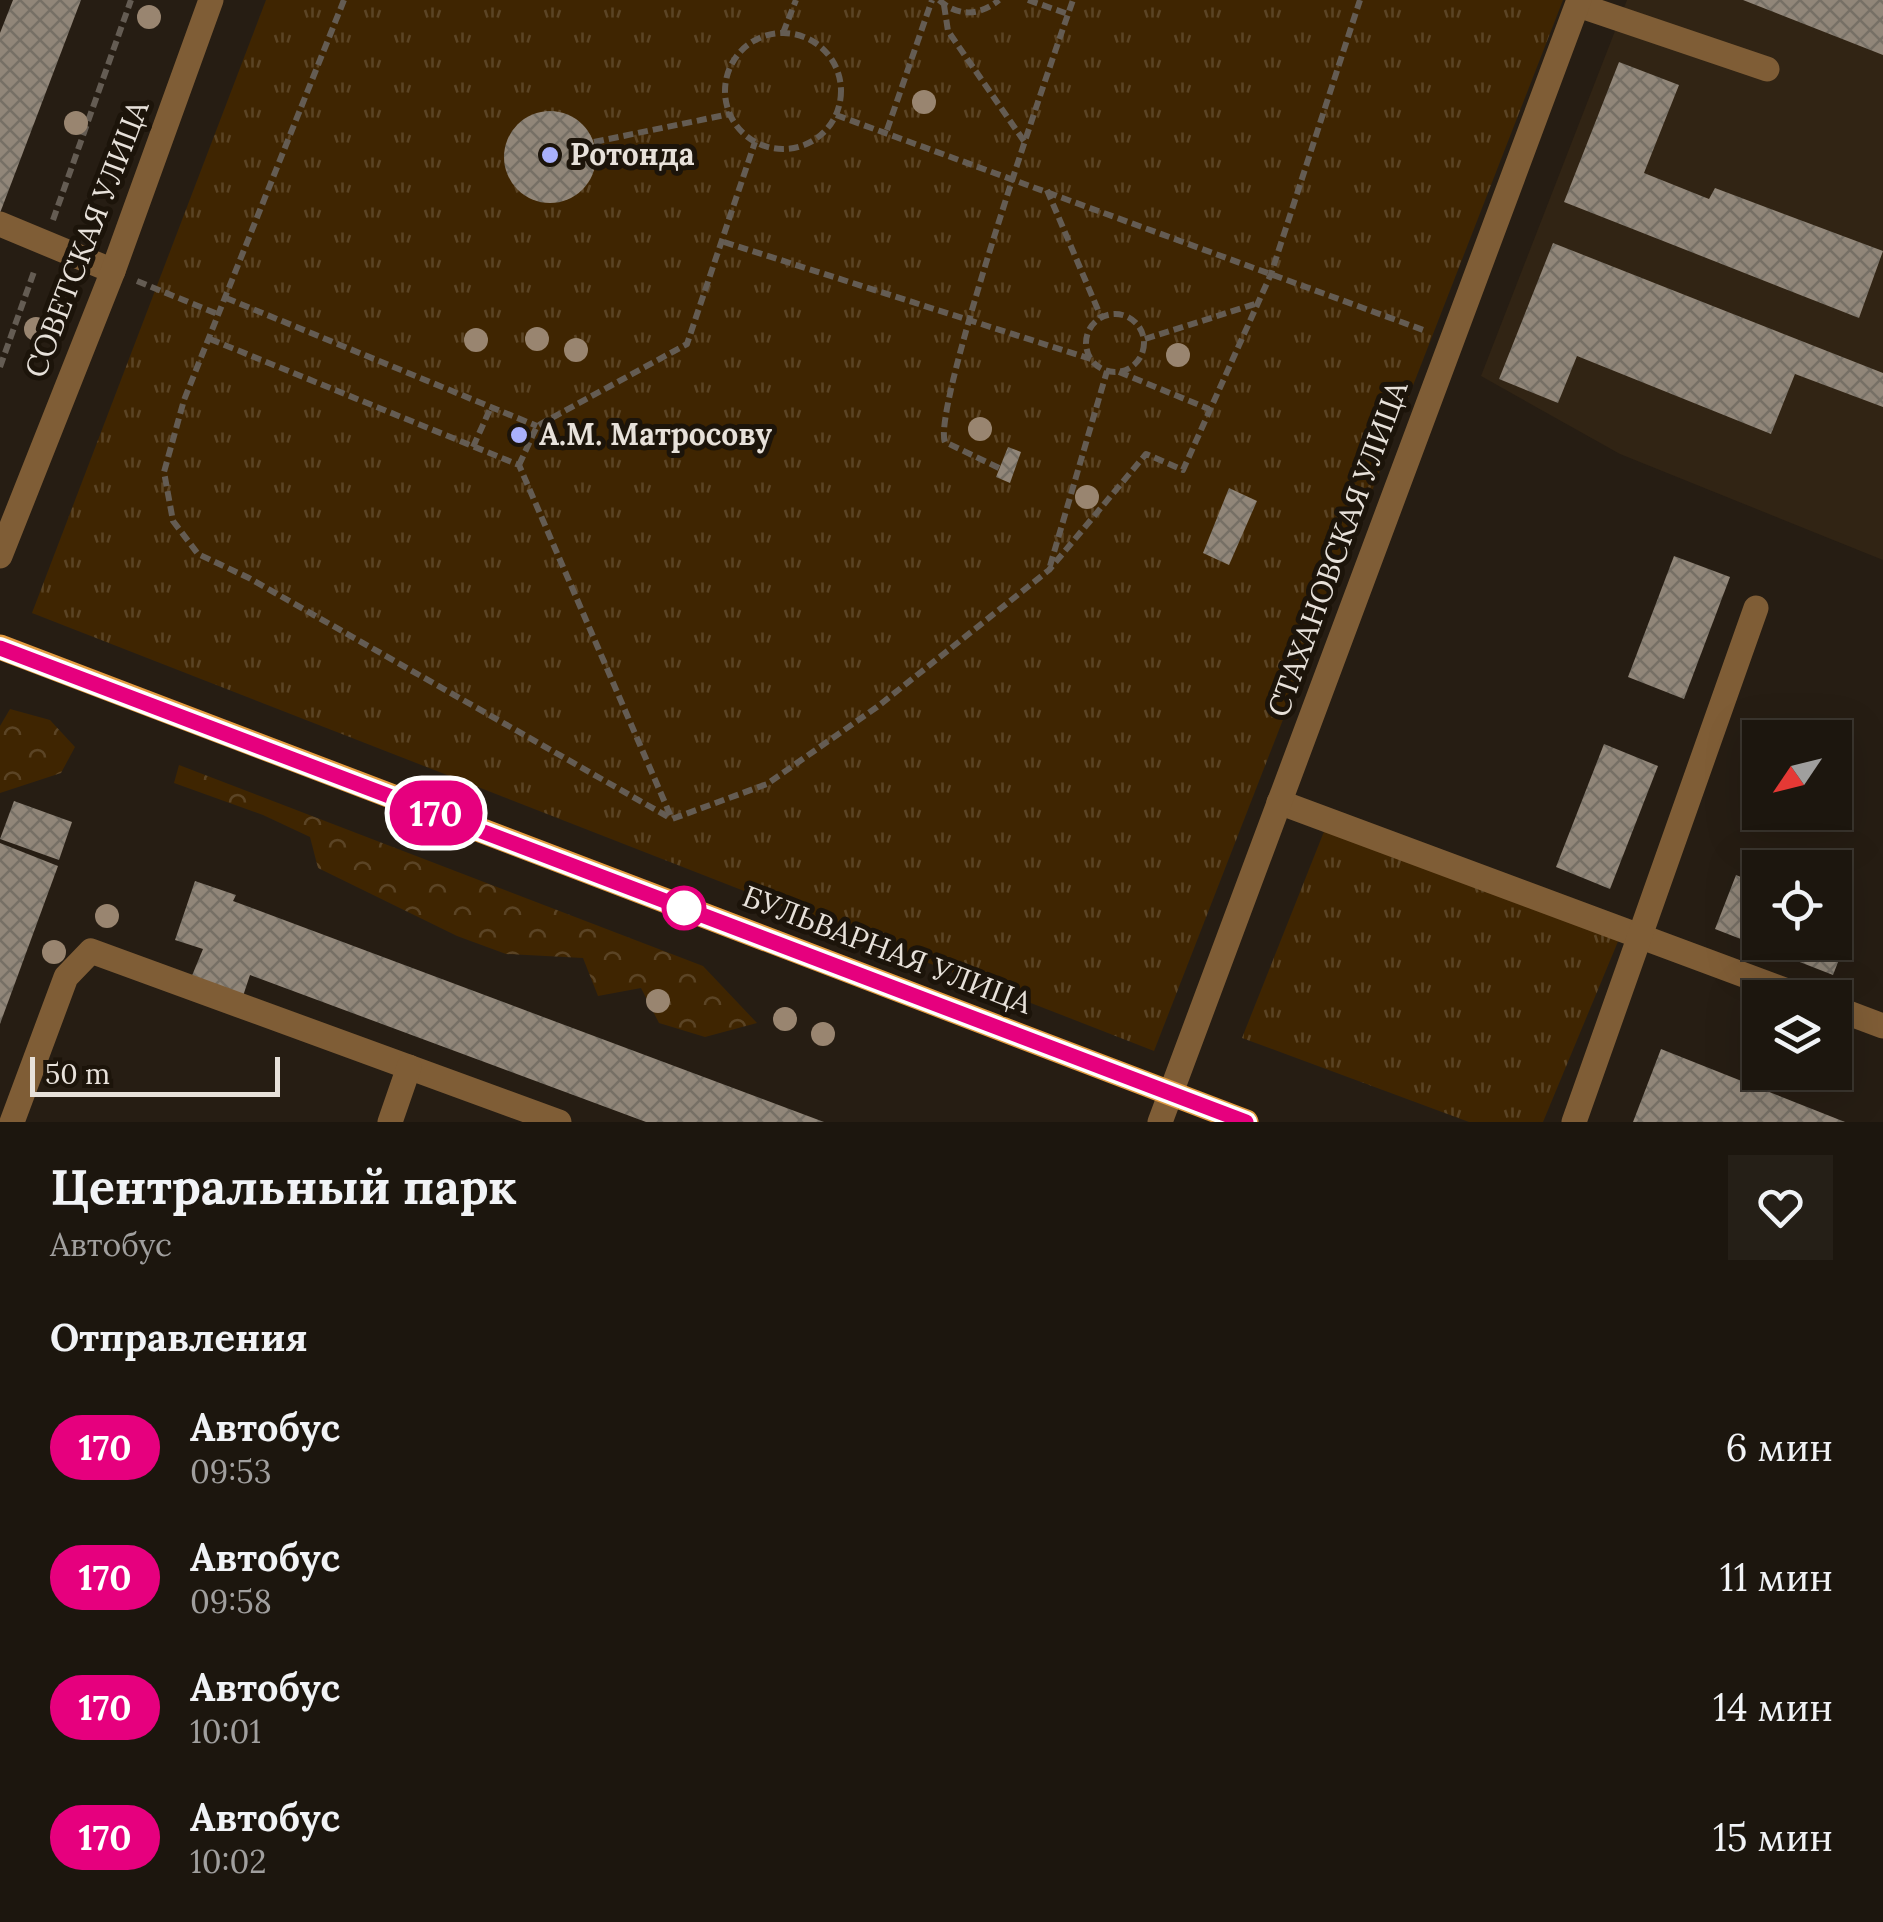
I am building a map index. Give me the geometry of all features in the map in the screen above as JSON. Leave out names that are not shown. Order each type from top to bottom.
[{"type":"main road","name":"БУЛЬВАРНАЯ УЛИЦА","points":[[0,648],[1246,1122]]},
{"type":"street","name":"СОВЕТСКАЯ УЛИЦА","points":[[0,556],[112,271],[210,0]]},
{"type":"street","points":[[1578,2],[1767,69]]},
{"type":"street","name":"СТАХАНОВСКАЯ УЛИЦА","points":[[1160,1122],[1578,2]]},
{"type":"street","points":[[0,224],[112,271]]},
{"type":"street","points":[[1574,1122],[1756,608]]},
{"type":"street","points":[[1280,802],[1758,980]]},
{"type":"street","points":[[12,1122],[66,976],[91,951],[558,1122]]},
{"type":"street","points":[[1852,1014],[1883,1026]]},
{"type":"street","points":[[390,1122],[409,1067]]},
{"type":"path","points":[[0,367],[131,0]]},
{"type":"path","points":[[344,0],[184,400],[164,472],[172,522],[198,554],[249,578],[672,819],[767,784],[877,707],[1049,570],[1146,454],[1183,470],[1271,274],[1360,0]]},
{"type":"path","points":[[783,33],[796,0]]},
{"type":"path","points":[[939,2],[971,13],[999,0]]},
{"type":"path","points":[[1028,0],[1068,14]]},
{"type":"path","points":[[999,468],[945,442],[942,434],[968,320],[1073,0]]},
{"type":"path","points":[[887,130],[939,2]]},
{"type":"path","points":[[939,2],[948,31],[1027,144]]},
{"type":"path","points":[[764,35],[802,35],[832,59],[842,96],[836,114],[811,142],[792,148],[755,142],[730,114],[725,95],[734,58],[764,35]]},
{"type":"path","points":[[594,142],[730,114]]},
{"type":"path","points":[[836,114],[1017,177],[1451,340]]},
{"type":"path","points":[[518,465],[537,426],[687,344],[755,142]]},
{"type":"path","points":[[1047,189],[1101,317]]},
{"type":"path","points":[[724,242],[1091,359],[1107,371],[1210,409]]},
{"type":"path","points":[[112,271],[220,315]]},
{"type":"path","points":[[226,298],[537,426]]},
{"type":"path","points":[[1144,339],[1256,304]]},
{"type":"path","points":[[1091,359],[1089,331],[1101,317],[1129,317],[1144,339],[1140,358],[1118,372]]},
{"type":"path","points":[[210,338],[518,465],[672,819]]},
{"type":"path","points":[[1049,570],[1107,371]]},
{"type":"path","points":[[473,448],[491,406]]},
{"type":"shaded area","points":[[1627,0],[1883,0],[1883,560],[1620,454],[1481,376]]},
{"type":"green space","points":[[266,0],[1563,0],[1154,1051],[32,613]]},
{"type":"green space","points":[[10,709],[50,720],[75,747],[61,773],[0,793],[0,726]]},
{"type":"green space","points":[[179,765],[703,966],[757,1023],[705,1037],[659,1023],[641,988],[598,996],[583,958],[506,954],[457,936],[318,868],[310,837],[263,815],[174,783]]},
{"type":"green space","points":[[1327,824],[1619,939],[1543,1122],[1469,1122],[1242,1038]]},
{"type":"building","points":[[13,0],[81,0],[0,213],[0,33]]},
{"type":"building","points":[[1743,0],[1883,0],[1883,55]]},
{"type":"building","points":[[1619,62],[1679,85],[1644,173],[1709,199],[1715,188],[1883,251],[1859,318],[1564,202]]},
{"type":"building","name":"Ротонда","points":[[550,111],[568,114],[583,124],[593,139],[593,175],[583,190],[568,200],[550,203],[532,200],[517,190],[507,175],[504,157],[507,139],[517,124],[532,114]]},
{"type":"building","points":[[1553,243],[1883,373],[1883,407],[1795,374],[1771,434],[1577,356],[1558,403],[1499,379]]},
{"type":"building","points":[[1008,447],[1021,452],[1010,483],[996,477]]},
{"type":"building","points":[[1229,488],[1257,501],[1229,565],[1203,553]]},
{"type":"building","points":[[1674,556],[1730,577],[1684,699],[1628,677]]},
{"type":"building","points":[[1604,744],[1658,766],[1610,889],[1556,867]]},
{"type":"building","points":[[14,801],[72,822],[59,860],[0,839]]},
{"type":"building","points":[[0,843],[58,866],[0,1024]]},
{"type":"building","points":[[1736,875],[1742,878],[1742,940],[1715,929]]},
{"type":"building","points":[[195,881],[236,895],[233,901],[824,1122],[646,1122],[250,975],[242,999],[191,978],[203,949],[175,940]]},
{"type":"building","points":[[1795,960],[1839,960],[1833,975]]},
{"type":"building","points":[[1661,1049],[1742,1081],[1742,1090],[1764,1090],[1845,1122],[1633,1122]]},
{"type":"bus line","name":"170","points":[[0,648],[1246,1122]]},
{"type":"place","name":"Ротонда","points":[[550,155]]},
{"type":"place","name":"А.М. Матросову","points":[[519,435]]}]
